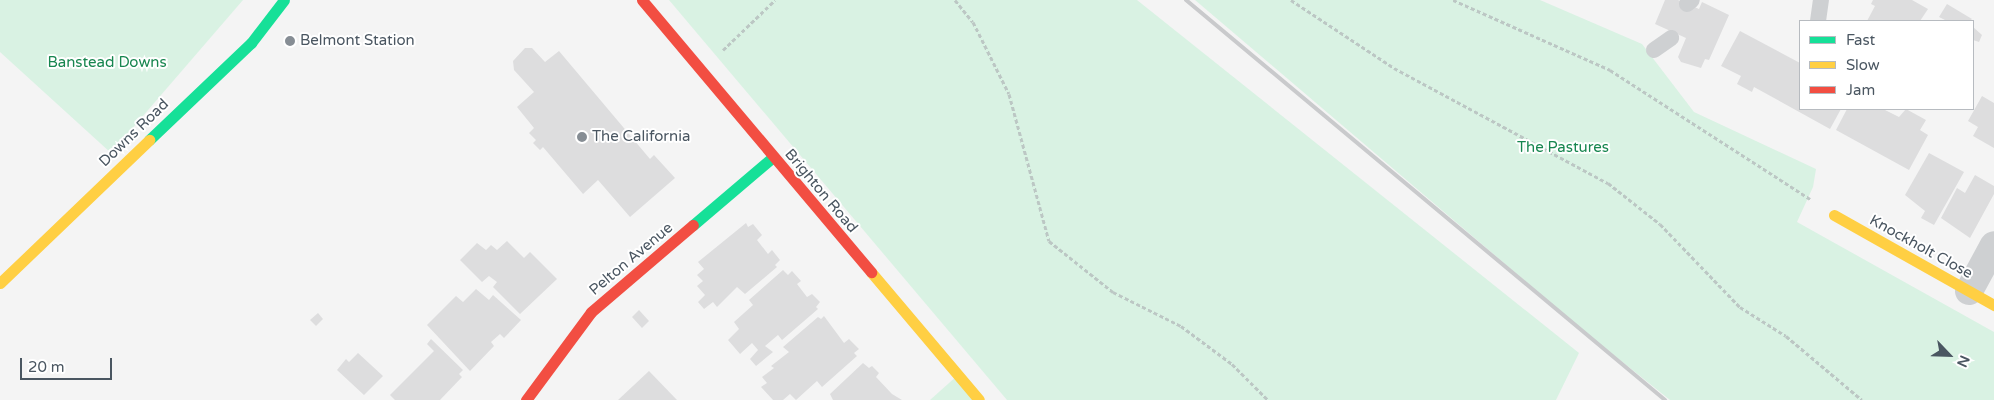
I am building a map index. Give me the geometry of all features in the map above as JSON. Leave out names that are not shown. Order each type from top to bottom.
[{"type":"street","name":"Downs Road","points":[[0,283],[250,43],[284,0]]},
{"type":"street","name":"Brighton Road","points":[[642,0],[979,400]]},
{"type":"street","name":"Pelton Avenue","points":[[526,400],[591,312],[774,157]]},
{"type":"street","name":"Knockholt Close","points":[[1834,215],[1994,305]]},
{"type":"street","points":[[1969,291],[1994,245]]},
{"type":"lane","points":[[1818,20],[1819,1]]},
{"type":"lane","points":[[1654,50],[1672,38]]},
{"type":"path","points":[[701,71],[775,0]]},
{"type":"path","points":[[955,0],[973,22],[1009,94],[1049,241],[1113,292],[1181,326],[1232,364],[1268,400]]},
{"type":"path","points":[[1292,0],[1394,68],[1608,182],[1660,224],[1740,307],[1786,336],[1862,400]]},
{"type":"path","points":[[1454,0],[1610,70],[1834,215]]},
{"type":"green space","name":"Banstead Downs","points":[[0,0],[243,0],[111,153],[0,52]]},
{"type":"green space","points":[[669,0],[1137,0],[1579,353],[1556,400],[1007,400]]},
{"type":"green space","name":"The Pastures","points":[[1195,0],[1540,0],[1642,44],[1694,112],[1816,169],[1813,187],[1797,222],[1994,332],[1994,400],[1670,400],[1585,332]]},
{"type":"green space","points":[[958,375],[979,400],[930,400]]},
{"type":"building","points":[[1665,0],[1678,0],[1699,9],[1702,2],[1729,15],[1709,60],[1705,59],[1701,68],[1681,62],[1678,57],[1686,38],[1655,24]]},
{"type":"building","points":[[1873,0],[1912,0],[1928,9],[1921,20],[1868,20],[1875,6],[1871,4]]},
{"type":"building","points":[[1947,4],[1972,19],[1945,20],[1939,17]]},
{"type":"building","points":[[1974,28],[1982,35],[1979,42],[1974,40]]},
{"type":"building","points":[[1740,31],[1799,62],[1799,110],[1840,110],[1830,129],[1754,87],[1752,92],[1737,84],[1741,76],[1721,66]]},
{"type":"building","name":"The California","points":[[525,48],[532,48],[545,62],[559,51],[650,159],[654,155],[675,178],[630,217],[598,180],[583,194],[543,147],[540,150],[533,143],[536,140],[529,133],[534,128],[517,107],[534,92],[514,70],[513,61]]},
{"type":"building","points":[[1982,96],[1994,103],[1994,148],[1973,136],[1978,127],[1968,121]]},
{"type":"building","points":[[1846,110],[1885,110],[1899,117],[1905,110],[1908,110],[1926,120],[1920,130],[1928,135],[1909,170],[1836,130]]},
{"type":"building","points":[[1929,153],[1964,172],[1934,225],[1921,218],[1925,211],[1905,195]]},
{"type":"building","points":[[1975,175],[1994,186],[1994,194],[1970,238],[1941,218],[1957,188],[1965,193]]},
{"type":"building","points":[[746,223],[748,227],[753,224],[762,235],[757,240],[768,254],[772,250],[780,260],[775,265],[777,267],[745,294],[737,287],[717,307],[713,302],[704,309],[698,302],[705,295],[697,286],[703,281],[697,275],[704,269],[698,262]]},
{"type":"building","points":[[507,241],[524,258],[530,252],[557,279],[520,314],[493,287],[497,282],[489,276],[482,282],[460,260],[477,243],[486,250],[491,245],[497,250]]},
{"type":"building","points":[[783,270],[788,275],[792,271],[801,281],[797,284],[807,297],[812,294],[820,302],[816,307],[818,309],[782,340],[778,335],[765,346],[773,352],[756,366],[750,359],[758,350],[752,343],[740,354],[728,340],[739,329],[734,322],[753,305],[749,300]]},
{"type":"building","points":[[476,289],[489,300],[493,295],[521,320],[504,338],[500,334],[491,342],[494,346],[470,371],[427,325],[456,296],[463,302]]},
{"type":"building","points":[[639,310],[649,321],[642,328],[632,317]]},
{"type":"building","points":[[318,313],[323,319],[316,326],[310,320]]},
{"type":"building","points":[[824,316],[844,343],[849,339],[859,349],[854,353],[857,356],[822,387],[817,381],[796,400],[790,394],[783,400],[773,400],[761,387],[767,383],[762,377],[774,368],[771,366],[789,352],[783,347],[818,317],[821,319]]},
{"type":"building","points":[[431,339],[463,370],[459,374],[462,377],[440,400],[395,400],[390,395],[434,351],[427,344]]},
{"type":"building","points":[[358,353],[383,376],[364,395],[337,370],[346,359],[349,362]]},
{"type":"building","points":[[863,363],[869,368],[872,366],[879,373],[876,377],[892,394],[902,400],[833,400],[830,394]]},
{"type":"building","points":[[649,371],[677,400],[618,400]]},
{"type":"railway","points":[[1186,0],[1665,400]]},
{"type":"traffic: fast","points":[[149,140],[251,43],[284,0]]},
{"type":"traffic: fast","points":[[693,225],[773,157]]},
{"type":"traffic: slow","points":[[0,283],[149,140]]},
{"type":"traffic: slow","points":[[1834,215],[1994,305]]},
{"type":"traffic: slow","points":[[871,272],[979,400]]},
{"type":"traffic: jam","points":[[642,0],[871,272]]},
{"type":"traffic: jam","points":[[526,400],[591,312],[693,225]]},
{"type":"place","name":"Belmont Station","points":[[290,41]]},
{"type":"place","name":"The California","points":[[582,137]]}]
